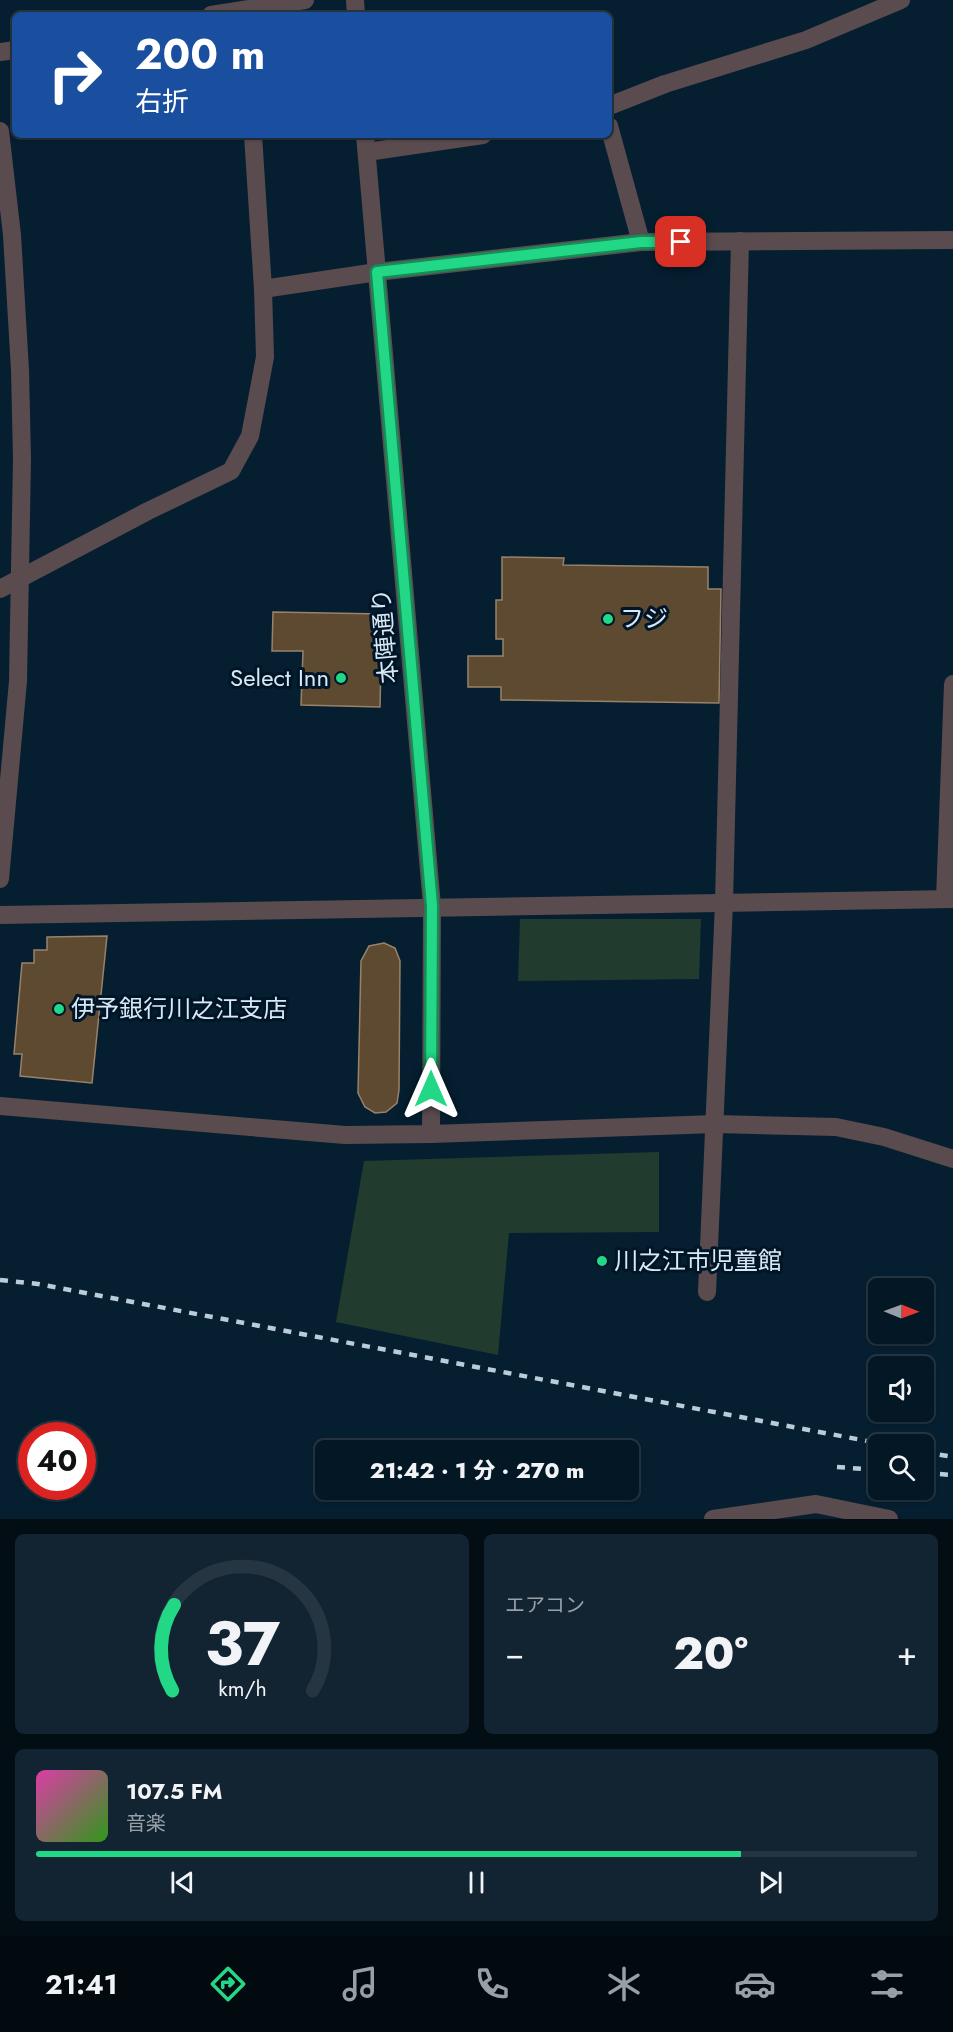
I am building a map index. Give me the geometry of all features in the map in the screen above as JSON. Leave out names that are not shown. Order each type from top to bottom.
[{"type":"street","points":[[241,12],[305,0]]},
{"type":"street","points":[[612,105],[665,84],[806,40],[901,0]]},
{"type":"street","points":[[0,131],[12,235],[20,370],[21,459],[18,681],[0,879]]},
{"type":"street","points":[[612,137],[641,242]]},
{"type":"street","points":[[0,589],[148,511],[231,471],[250,436],[265,357],[253,138]]},
{"type":"street","points":[[366,144],[444,138]]},
{"type":"street","name":"本陣通り","points":[[366,144],[432,906],[430,1134]]},
{"type":"street","points":[[263,289],[377,272],[641,242],[953,240]]},
{"type":"street","points":[[707,1292],[724,903],[740,241]]},
{"type":"street","points":[[0,915],[949,899],[953,684]]},
{"type":"street","points":[[0,1106],[345,1135],[716,1124],[836,1127],[884,1137],[953,1159]]},
{"type":"street","points":[[713,1519],[816,1504],[889,1519]]},
{"type":"green space","points":[[520,919],[701,919],[699,979],[518,981]]},
{"type":"green space","points":[[659,1152],[659,1232],[509,1233],[498,1355],[336,1322],[364,1161]]},
{"type":"building","name":"フジ","points":[[502,557],[564,558],[563,565],[708,567],[708,589],[721,589],[719,703],[501,700],[501,687],[468,687],[468,656],[503,656],[503,639],[496,639],[496,600],[502,600]]},
{"type":"building","name":"Select Inn","points":[[273,612],[382,614],[380,707],[301,705],[303,651],[272,651]]},
{"type":"building","name":"伊予銀行川之江支店","points":[[107,936],[92,1083],[20,1076],[22,1054],[14,1054],[22,963],[34,963],[34,950],[47,950],[47,937]]},
{"type":"building","points":[[384,943],[395,948],[400,961],[399,1090],[397,1103],[386,1112],[375,1113],[365,1107],[358,1093],[361,961],[369,946]]},
{"type":"railway","points":[[0,1280],[38,1284],[868,1441]]},
{"type":"railway","points":[[934,1454],[953,1457]]},
{"type":"railway","points":[[837,1467],[868,1469]]},
{"type":"railway","points":[[934,1474],[953,1475]]},
{"type":"place","name":"フジ","points":[[608,619]]},
{"type":"place","name":"Select Inn","points":[[341,678]]},
{"type":"place","name":"伊予銀行川之江支店","points":[[59,1009]]},
{"type":"place","name":"川之江市児童館","points":[[602,1261]]},
{"type":"route","points":[[431,1089],[432,906],[377,272],[641,242],[681,242]]}]
